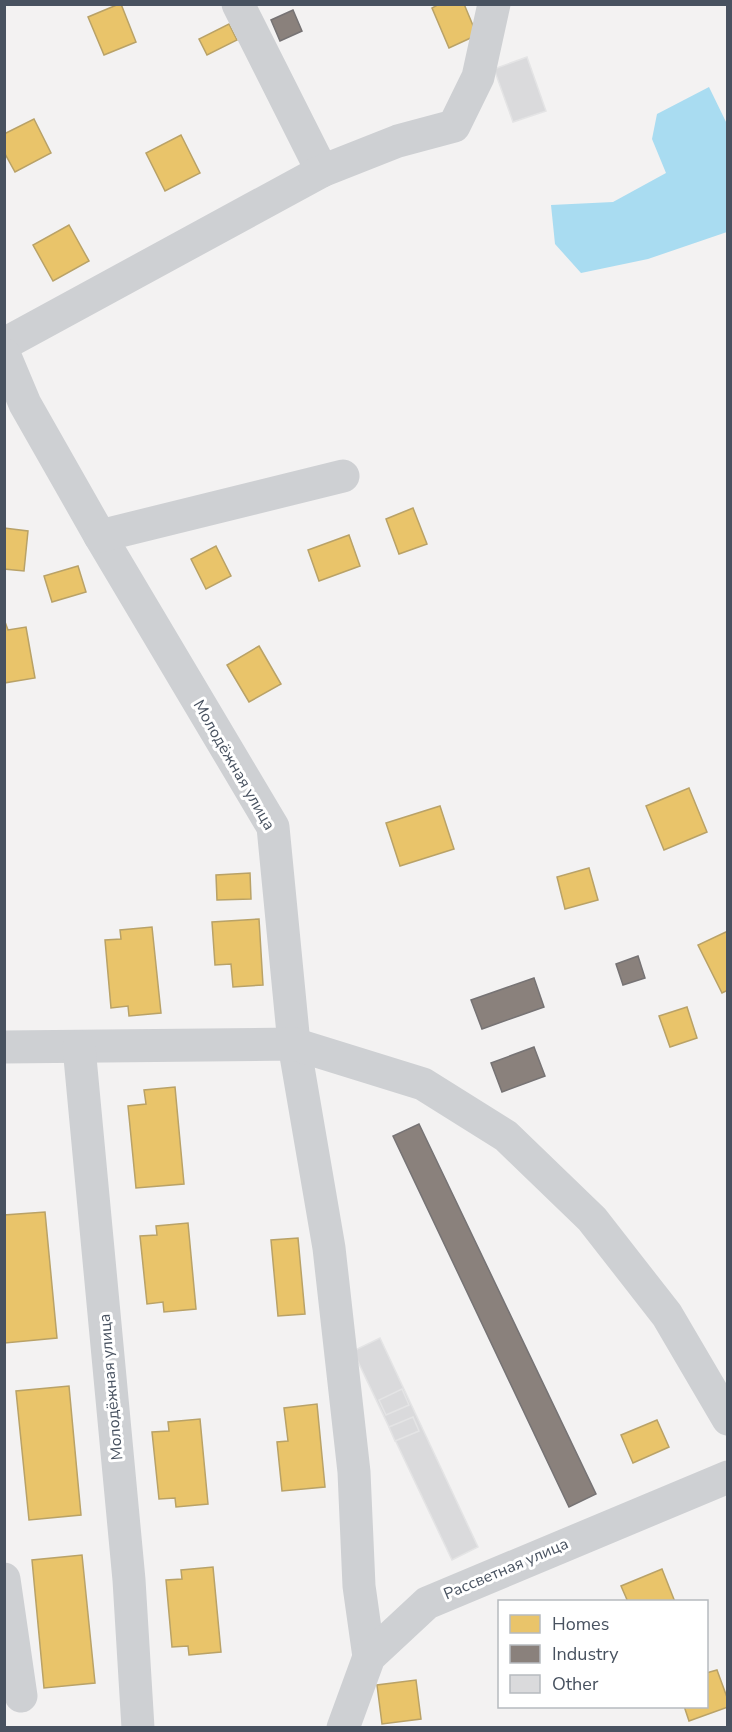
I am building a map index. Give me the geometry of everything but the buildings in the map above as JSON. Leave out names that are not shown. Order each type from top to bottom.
[{"type":"street","points":[[238,4],[322,171]]},
{"type":"street","points":[[4,344],[322,171],[398,141],[454,126],[478,77],[494,4]]},
{"type":"street","name":"Молодёжная улица","points":[[4,354],[25,404],[100,536],[273,827],[294,1044],[329,1248],[354,1472],[359,1586],[369,1657]]},
{"type":"street","points":[[100,536],[343,476]]},
{"type":"street","points":[[4,1047],[294,1044],[423,1084],[506,1136],[592,1219],[667,1314],[728,1419]]},
{"type":"street","name":"Молодёжная улица","points":[[79,1047],[129,1580],[138,1728]]},
{"type":"street","name":"Рассветная улица","points":[[343,1728],[369,1657],[427,1603],[728,1477]]},
{"type":"street","points":[[4,1579],[21,1696]]},
{"type":"water","points":[[709,87],[727,124],[727,232],[648,259],[581,273],[555,244],[551,205],[613,202],[666,173],[652,139],[657,114]]}]
